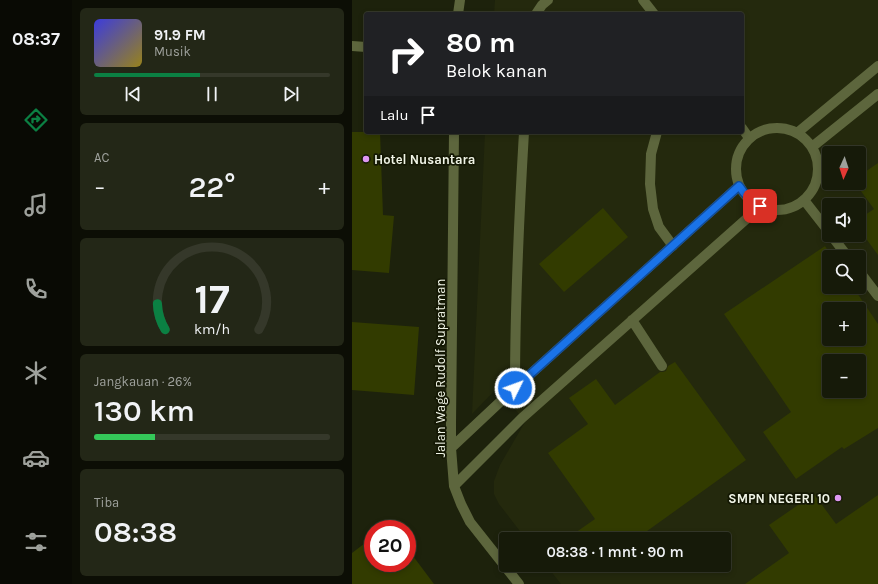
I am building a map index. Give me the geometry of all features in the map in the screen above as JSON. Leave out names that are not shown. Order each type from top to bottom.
[{"type":"street","points":[[458,12],[460,0]]},
{"type":"street","points":[[537,12],[548,0]]},
{"type":"street","points":[[643,0],[652,12]]},
{"type":"street","points":[[352,46],[364,47]]},
{"type":"street","points":[[797,133],[878,66]]},
{"type":"street","points":[[812,147],[878,94]]},
{"type":"street","points":[[776,128],[790,130],[797,133],[812,147],[817,166],[817,175],[810,193],[804,200],[792,206],[778,210],[760,206],[745,195],[736,178],[736,169],[739,152],[750,138],[762,131],[776,128]]},
{"type":"street","points":[[744,130],[750,138]]},
{"type":"street","name":"Jalan Wage Rudolf Supratman","points":[[454,134],[451,448],[454,486],[470,522],[519,584]]},
{"type":"street","points":[[515,388],[519,212],[524,134]]},
{"type":"street","points":[[656,134],[651,154],[650,184],[652,209],[659,227],[673,246]]},
{"type":"street","points":[[451,448],[515,388],[739,186]]},
{"type":"street","points":[[804,200],[822,223]]},
{"type":"street","points":[[454,486],[522,418],[760,206]]},
{"type":"street","points":[[836,242],[843,250]]},
{"type":"street","points":[[866,280],[878,296]]},
{"type":"street","points":[[632,320],[662,366]]},
{"type":"shaded area","points":[[495,0],[878,0],[878,584],[561,584],[552,572],[731,572],[731,532],[521,532],[499,504],[494,494],[494,481],[500,465],[525,422],[498,387],[472,414],[485,134],[744,134],[744,12],[494,12]]},
{"type":"building","points":[[352,132],[380,134],[383,215],[394,216],[389,273],[352,270]]},
{"type":"building","points":[[878,163],[878,255],[866,239],[866,214],[874,209],[860,190],[866,190],[866,171]]},
{"type":"building","points":[[603,208],[628,237],[564,292],[539,264]]},
{"type":"building","points":[[825,246],[828,250],[822,250],[822,294],[858,294],[863,302],[822,302],[822,346],[866,346],[866,306],[878,324],[878,428],[844,449],[842,447],[796,479],[763,432],[791,412],[724,314]]},
{"type":"building","points":[[352,322],[419,327],[414,395],[352,390]]},
{"type":"building","points":[[675,362],[746,460],[646,532],[576,532],[595,519],[548,453],[588,424],[569,398],[596,379],[615,405],[660,372],[666,371],[668,366]]},
{"type":"building","points":[[814,494],[836,524],[878,495],[878,584],[745,584],[789,553],[769,525]]},
{"type":"building","points":[[364,544],[364,572],[416,572],[416,560],[434,584],[352,584],[352,553]]},
{"type":"place","name":"Hotel Nusantara","points":[[366,159]]},
{"type":"place","name":"SMPN NEGERI 10","points":[[838,498]]},
{"type":"route","points":[[515,388],[739,186],[745,195],[760,206]]}]
